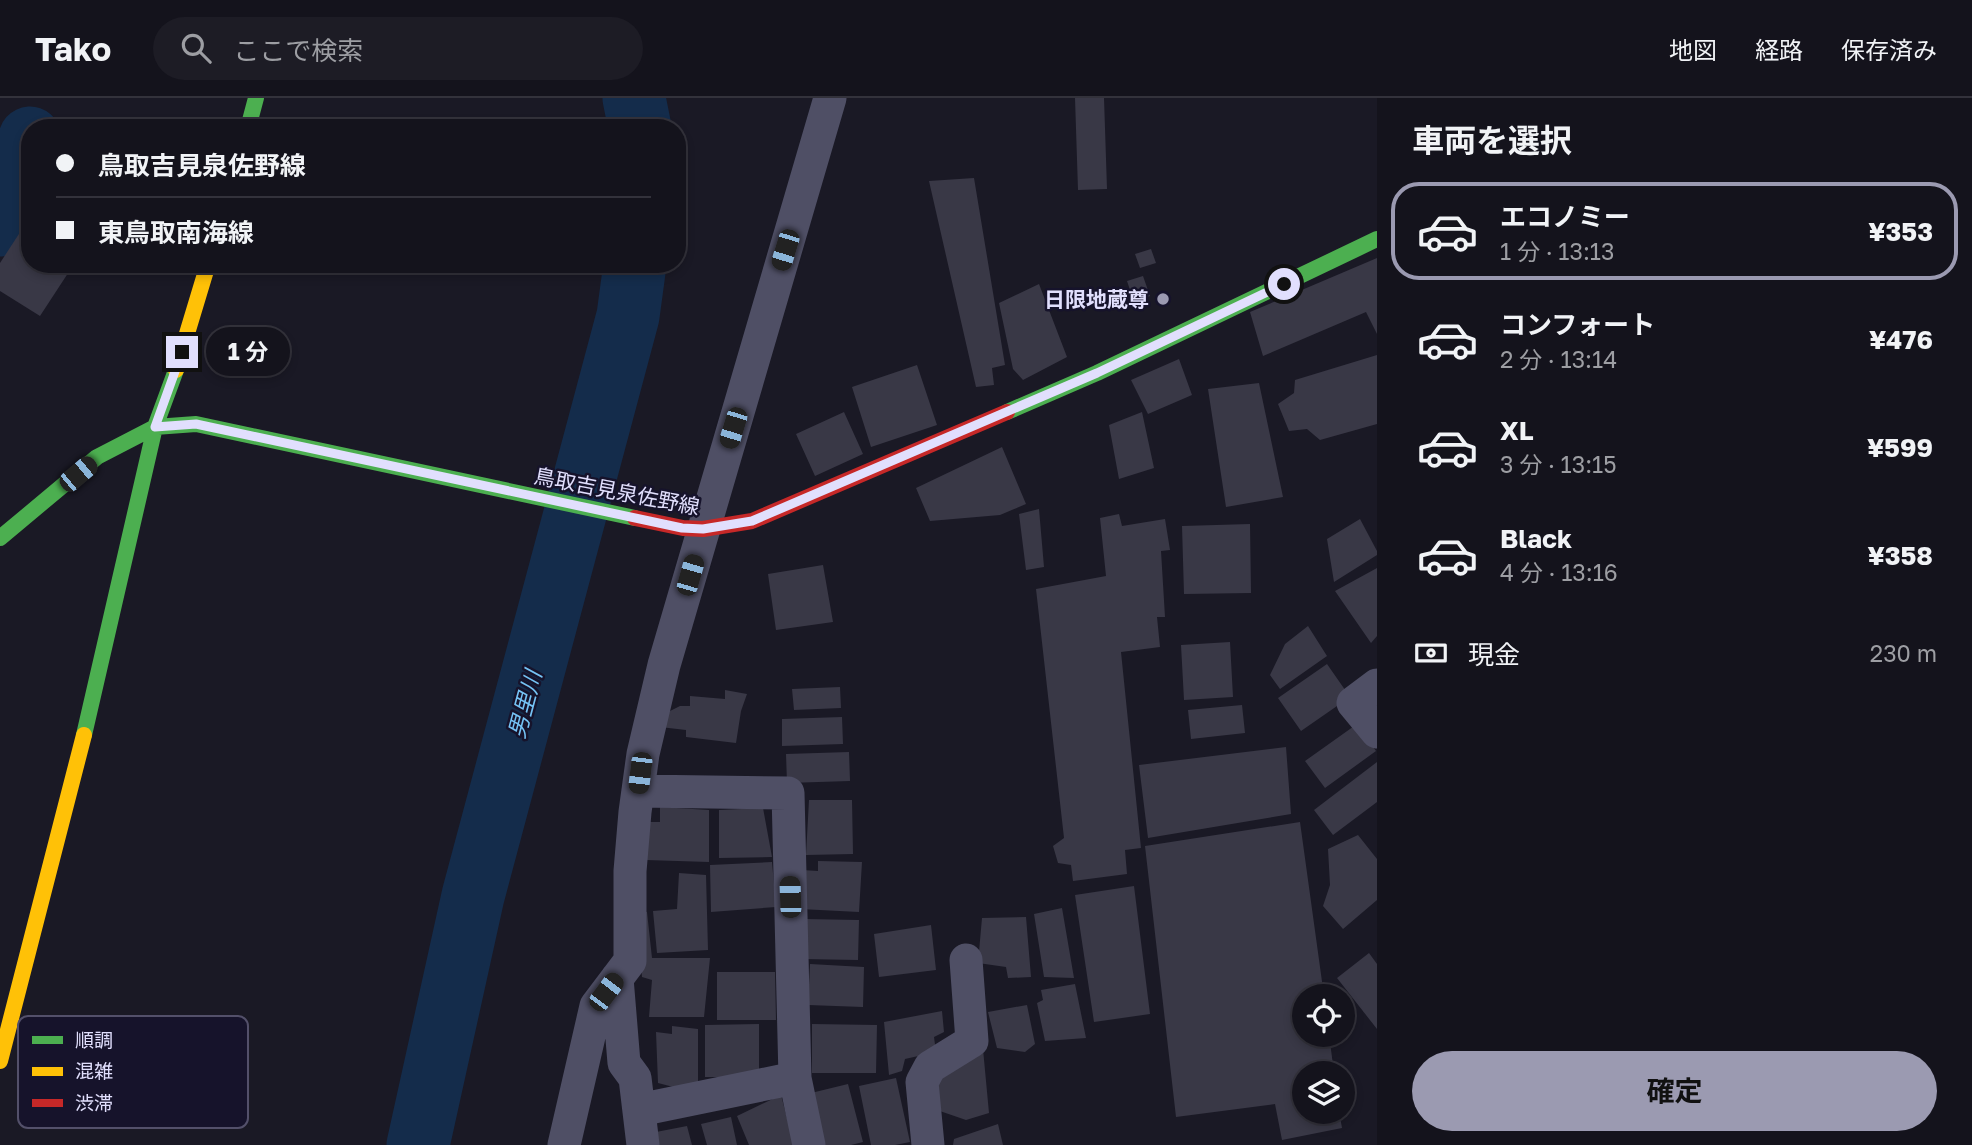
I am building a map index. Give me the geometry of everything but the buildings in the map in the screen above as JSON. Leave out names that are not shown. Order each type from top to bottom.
[{"type":"main road","points":[[250,119],[256,98]]},
{"type":"main road","name":"鳥取吉見泉佐野線","points":[[0,538],[97,457],[155,427],[196,424],[693,529],[752,521],[1097,373],[1377,239]]},
{"type":"main road","points":[[0,1062],[88,721],[155,427],[182,352],[205,273]]},
{"type":"street","points":[[564,1145],[596,1006],[630,961],[630,871],[643,754],[693,529],[830,98]]},
{"type":"street","points":[[1377,685],[1353,703],[1377,732]]},
{"type":"street","points":[[638,791],[788,793],[796,1078],[809,1145]]},
{"type":"street","points":[[928,1145],[922,1082],[930,1067],[972,1041],[966,960]]},
{"type":"street","points":[[617,978],[624,1063],[635,1078],[643,1145]]},
{"type":"street","points":[[639,1110],[796,1078]]},
{"type":"waterway","name":"男里川","points":[[634,98],[638,119]]},
{"type":"waterway","points":[[0,225],[21,164]]},
{"type":"waterway","name":"男里川","points":[[418,1145],[473,896],[628,316],[634,273]]},
{"type":"traffic: fast","points":[[250,119],[256,98]]},
{"type":"traffic: fast","points":[[1007,412],[1097,373],[1377,239]]},
{"type":"traffic: fast","points":[[84,735],[155,427],[176,370]]},
{"type":"traffic: fast","points":[[0,538],[97,457],[155,427],[196,424],[635,518]]},
{"type":"traffic: slow","points":[[176,370],[205,273]]},
{"type":"traffic: slow","points":[[0,1061],[84,735]]},
{"type":"traffic: jam","points":[[635,518],[683,528],[703,529],[752,521],[1007,412]]},
{"type":"place","name":"日限地蔵尊","points":[[1163,299]]},
{"type":"route","points":[[182,352],[155,427],[196,424],[682,528],[703,529],[752,521],[845,483],[1097,373],[1284,284]]}]
